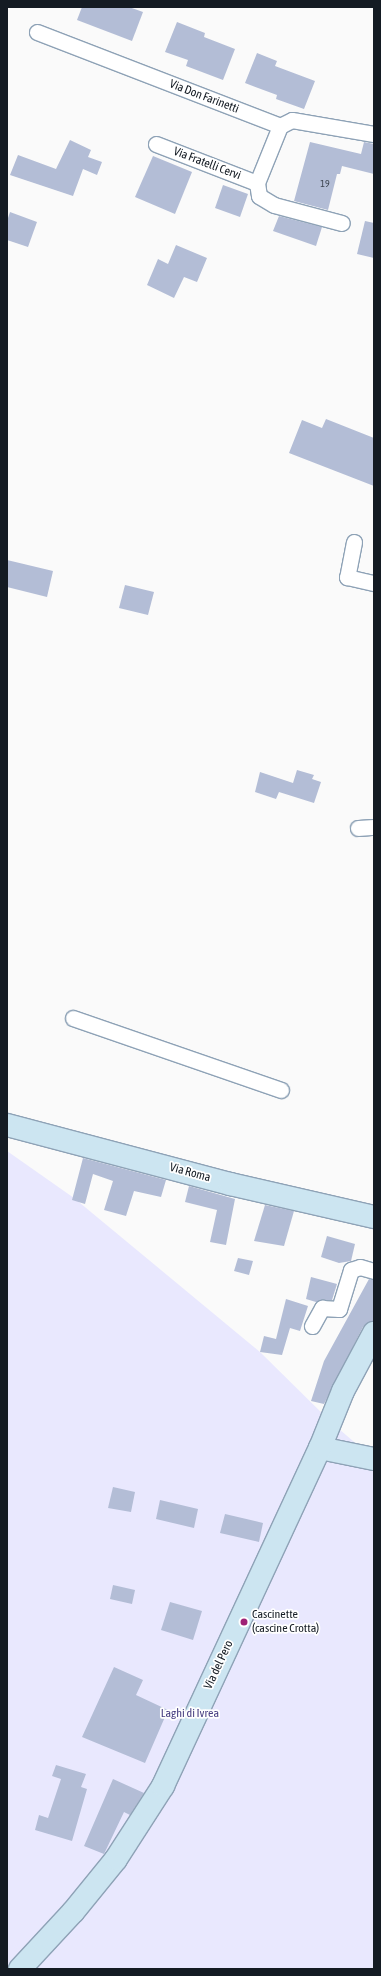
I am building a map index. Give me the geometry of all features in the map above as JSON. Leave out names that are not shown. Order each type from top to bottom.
[{"type":"street","name":"Via Don Farinetti","points":[[37,32],[280,126]]},
{"type":"street","points":[[342,224],[274,205],[259,196],[257,183],[280,126],[292,120],[374,134]]},
{"type":"street","name":"Via Fratelli Cervi","points":[[156,144],[257,183]]},
{"type":"street","points":[[354,542],[348,577],[374,583]]},
{"type":"street","points":[[358,828],[374,828]]},
{"type":"street","points":[[73,1018],[281,1090]]},
{"type":"street","name":"Via Roma","points":[[7,1125],[230,1184],[374,1217]]},
{"type":"street","points":[[312,1326],[322,1308],[339,1309],[351,1270],[360,1267],[374,1271]]},
{"type":"street","name":"Via del Pero","points":[[20,1969],[73,1912],[116,1859],[163,1786],[320,1448],[343,1392],[374,1333]]},
{"type":"street","points":[[320,1448],[374,1459]]},
{"type":"green space","name":"Laghi di Ivrea","points":[[7,1151],[74,1198],[260,1352],[332,1423],[374,1459],[374,1969],[7,1969]]},
{"type":"building","points":[[82,7],[129,7],[143,12],[132,41],[77,20]]},
{"type":"building","points":[[177,22],[205,33],[204,37],[235,49],[223,80],[186,66],[188,60],[165,52]]},
{"type":"building","points":[[257,53],[277,61],[275,66],[315,81],[304,109],[276,99],[277,95],[245,83]]},
{"type":"building","points":[[70,140],[91,150],[88,157],[102,162],[97,175],[83,169],[73,196],[10,175],[18,155],[56,169]]},
{"type":"building","points":[[310,142],[361,154],[364,142],[374,144],[374,174],[342,166],[340,174],[337,174],[328,210],[294,201]]},
{"type":"building","points":[[153,156],[192,172],[175,214],[135,197]]},
{"type":"building","points":[[223,185],[248,194],[240,217],[215,208]]},
{"type":"building","points":[[10,212],[37,222],[28,247],[7,240],[7,221]]},
{"type":"building","points":[[279,216],[322,227],[316,246],[273,231]]},
{"type":"building","points":[[365,221],[374,223],[374,258],[357,254]]},
{"type":"building","points":[[176,245],[207,258],[197,282],[184,277],[174,298],[147,285],[158,259],[168,264]]},
{"type":"building","points":[[326,419],[374,438],[374,486],[289,453],[302,420],[322,428]]},
{"type":"building","points":[[7,560],[53,571],[47,597],[7,587]]},
{"type":"building","points":[[125,585],[154,592],[148,615],[119,608]]},
{"type":"building","points":[[297,770],[314,775],[312,779],[321,782],[314,803],[279,792],[276,799],[255,792],[260,772],[293,783]]},
{"type":"building","points":[[83,1158],[166,1180],[161,1197],[134,1191],[126,1216],[104,1210],[113,1181],[93,1174],[85,1204],[72,1200]]},
{"type":"building","points":[[189,1186],[235,1199],[226,1245],[210,1242],[217,1210],[185,1202]]},
{"type":"building","points":[[265,1205],[294,1211],[284,1246],[254,1241]]},
{"type":"building","points":[[327,1236],[355,1244],[351,1261],[339,1263],[321,1257]]},
{"type":"building","points":[[238,1258],[253,1261],[249,1275],[234,1271]]},
{"type":"building","points":[[311,1277],[337,1284],[332,1300],[316,1302],[306,1299]]},
{"type":"building","points":[[369,1279],[374,1280],[374,1321],[363,1327],[324,1404],[311,1401],[324,1361]]},
{"type":"building","points":[[286,1299],[308,1306],[300,1331],[290,1328],[282,1355],[260,1352],[264,1336],[276,1339]]},
{"type":"building","points":[[113,1487],[135,1492],[131,1512],[108,1508]]},
{"type":"building","points":[[160,1500],[198,1509],[194,1528],[156,1519]]},
{"type":"building","points":[[225,1514],[263,1523],[259,1542],[220,1533]]},
{"type":"building","points":[[113,1585],[135,1590],[132,1604],[110,1599]]},
{"type":"building","points":[[170,1602],[202,1611],[193,1640],[161,1630]]},
{"type":"building","points":[[114,1667],[143,1680],[136,1695],[168,1710],[145,1763],[82,1737]]},
{"type":"building","points":[[56,1765],[86,1774],[81,1787],[87,1789],[72,1841],[35,1830],[39,1815],[48,1818],[61,1779],[52,1776]]},
{"type":"building","points":[[113,1779],[144,1793],[130,1815],[124,1812],[104,1854],[84,1846]]},
{"type":"place","name":"Cascinette (cascine Crotta)","points":[[244,1622]]}]
